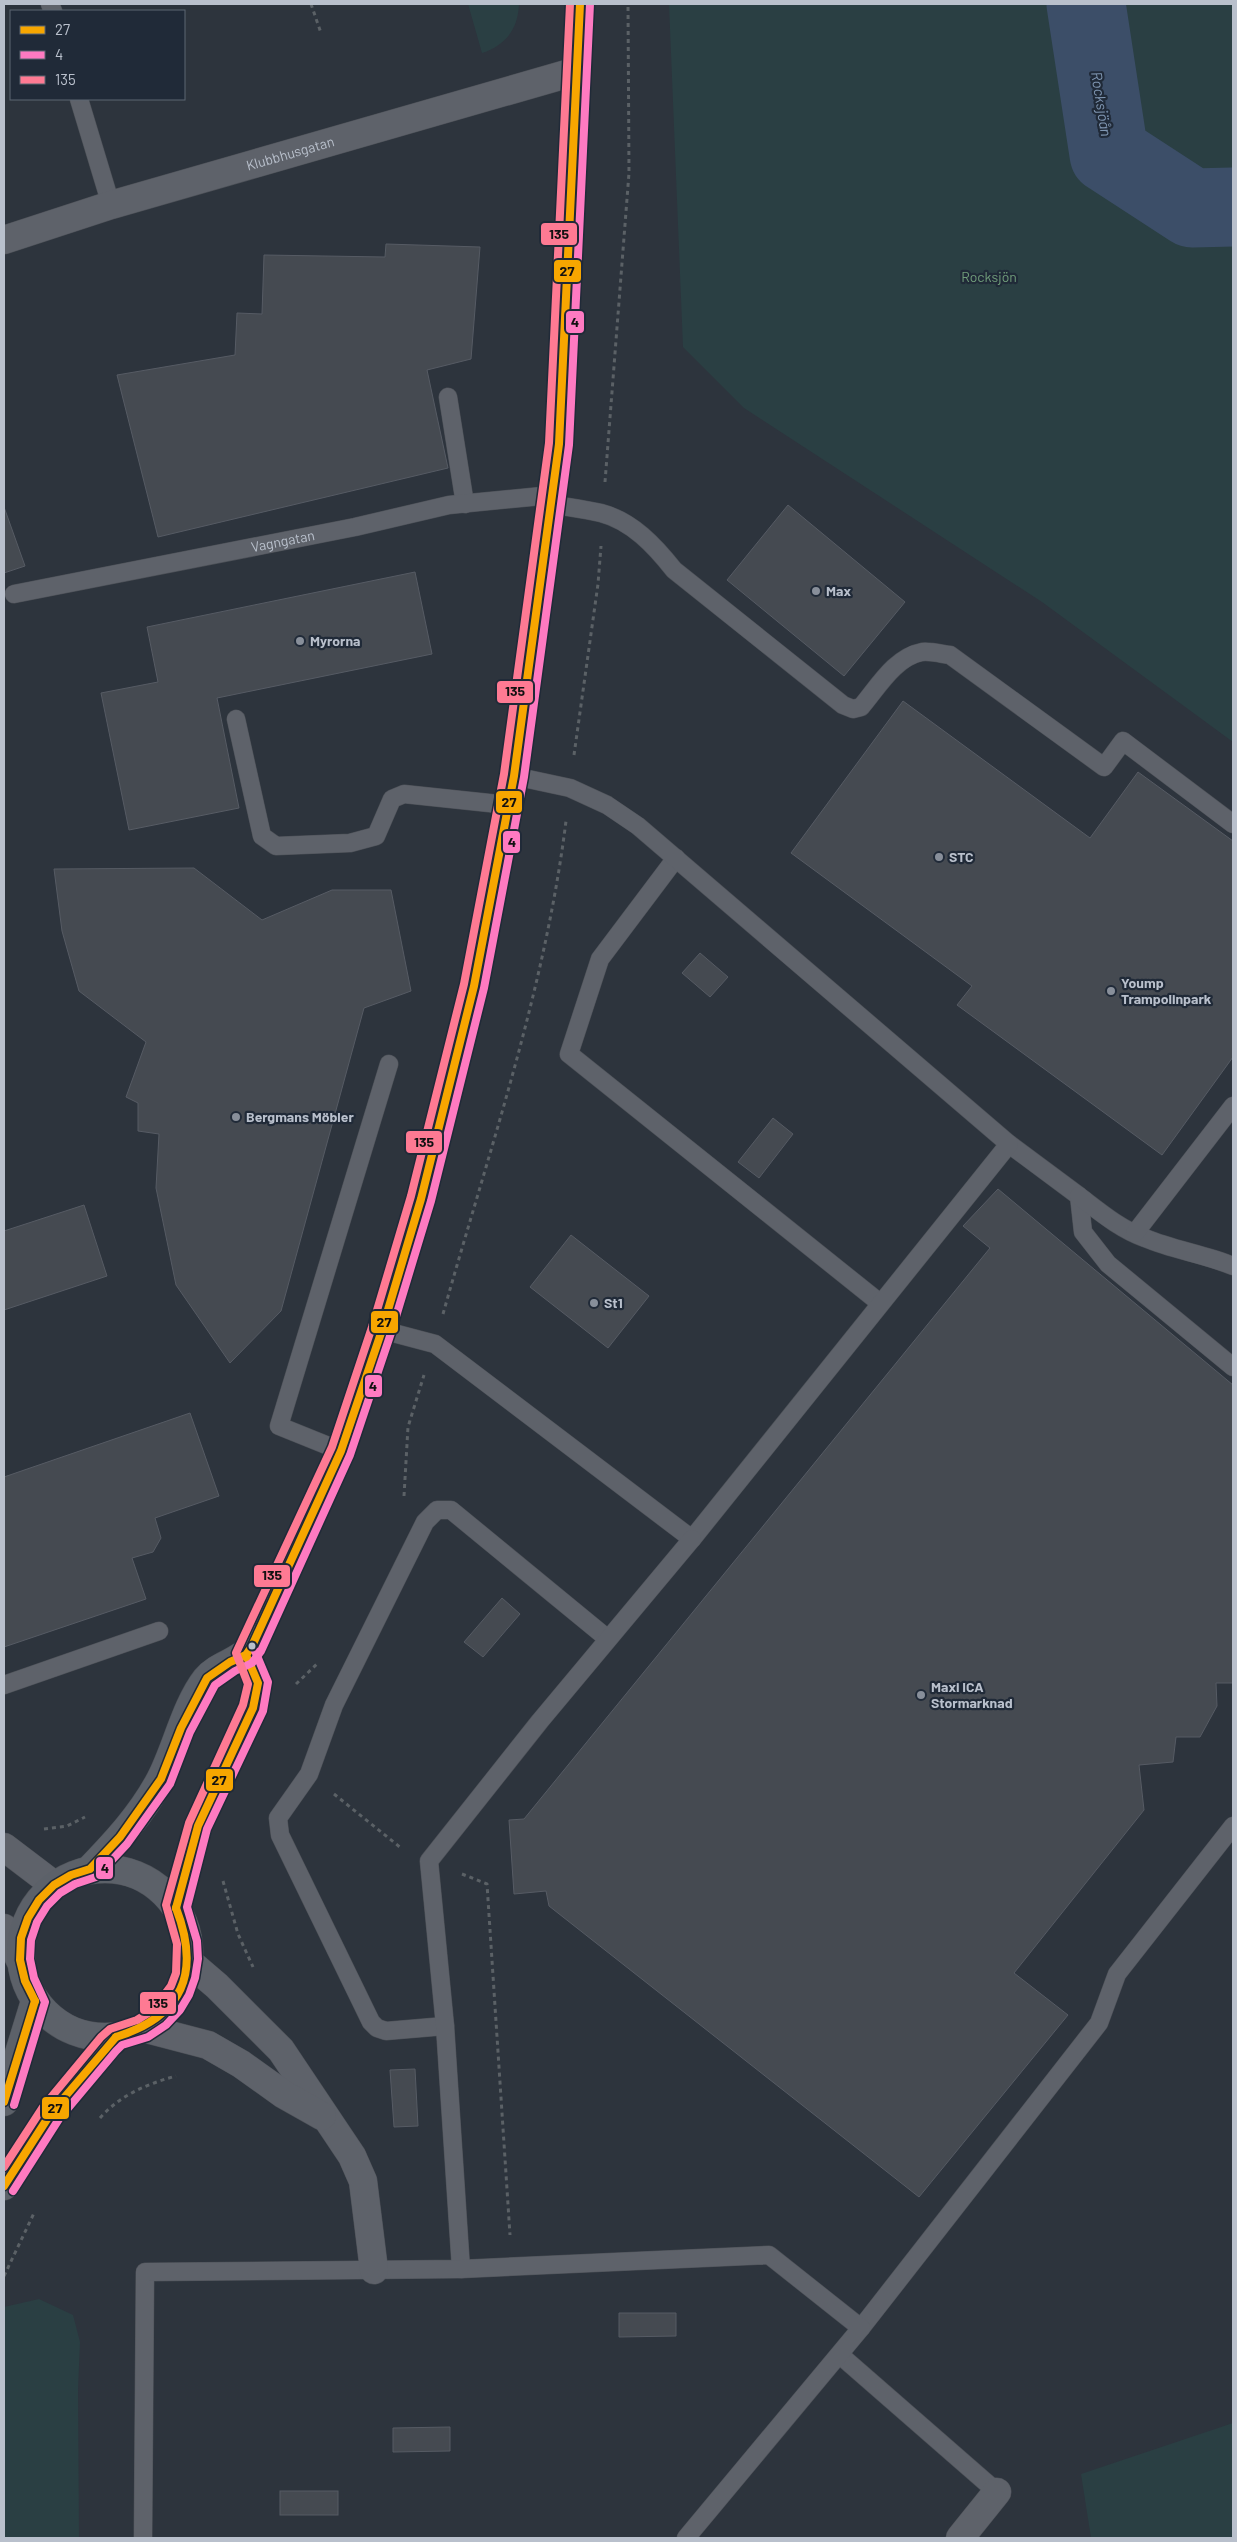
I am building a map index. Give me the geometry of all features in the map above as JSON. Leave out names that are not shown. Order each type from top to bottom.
[{"type":"main road","points":[[90,1870],[137,1816],[161,1779],[181,1728],[207,1678],[230,1662],[246,1655],[341,1451],[382,1330],[421,1199],[474,986],[514,776],[559,444],[580,4]]},
{"type":"main road","points":[[176,1908],[198,1826],[253,1708],[258,1684],[246,1655]]},
{"type":"main road","points":[[115,1869],[139,1875],[160,1888],[176,1908],[185,1924],[189,1944],[189,1962],[184,1982],[175,2001],[161,2017],[143,2028],[116,2037],[92,2037],[70,2031],[50,2018],[35,2001],[25,1981],[20,1960],[21,1938],[28,1918],[39,1900],[54,1885],[71,1875],[90,1870],[115,1869]]},
{"type":"main road","points":[[4,2102],[35,2001]]},
{"type":"main road","points":[[4,2186],[51,2113],[116,2037]]},
{"type":"street","name":"Klubbhusgatan","points":[[4,240],[111,205],[577,71]]},
{"type":"street","points":[[6,1849],[54,1885]]},
{"type":"street","points":[[4,1928],[20,1960]]},
{"type":"street","points":[[189,1962],[217,1986],[281,2050],[352,2156],[363,2181],[374,2270]]},
{"type":"street","points":[[143,2028],[208,2045],[241,2064],[283,2094],[327,2119]]},
{"type":"street","points":[[960,2538],[997,2492]]},
{"type":"lane","points":[[79,100],[111,205]]},
{"type":"lane","points":[[448,397],[465,504]]},
{"type":"lane","name":"Vagngatan","points":[[14,594],[465,504],[551,500],[603,513],[635,530],[652,543],[674,570],[843,705],[853,709],[861,707],[897,665],[909,657],[924,652],[950,655],[1104,766],[1123,741],[1233,824]]},
{"type":"lane","points":[[236,719],[262,836],[276,846],[350,843],[376,836],[392,799],[404,794],[508,805]]},
{"type":"lane","points":[[514,776],[570,788],[607,805],[638,826],[1009,1144],[1117,1224],[1144,1238],[1206,1255],[1233,1266]]},
{"type":"lane","points":[[676,858],[600,959],[569,1054],[880,1303]]},
{"type":"lane","points":[[341,1451],[279,1426],[389,1064]]},
{"type":"lane","points":[[1135,1233],[1233,1106]]},
{"type":"lane","points":[[461,2269],[445,2026],[429,1861],[540,1721],[692,1539],[880,1303],[952,1218],[1009,1144]]},
{"type":"lane","points":[[1079,1196],[1083,1232],[1108,1264],[1233,1366]]},
{"type":"lane","points":[[382,1330],[435,1344],[692,1539]]},
{"type":"lane","points":[[445,2026],[386,2031],[377,2028],[371,2022],[280,1835],[278,1818],[309,1774],[334,1705],[425,1522],[437,1510],[451,1510],[608,1639]]},
{"type":"lane","points":[[4,1685],[159,1632]]},
{"type":"lane","points":[[686,2538],[840,2355],[1099,2022],[1117,1974],[1233,1826]]},
{"type":"lane","points":[[143,2538],[145,2272],[461,2269],[769,2255],[861,2328]]},
{"type":"lane","points":[[840,2355],[997,2492]]},
{"type":"path","points":[[312,4],[321,34]]},
{"type":"path","points":[[6,1849],[19,1828],[67,1826],[90,1814]]},
{"type":"path","points":[[487,1884],[512,2266]]},
{"type":"path","points":[[98,2119],[111,2105],[131,2092],[181,2075],[197,2061],[208,2045]]},
{"type":"path","points":[[4,2276],[37,2206]]},
{"type":"green space","points":[[468,4],[519,4],[516,21],[504,41],[482,53]]},
{"type":"green space","name":"Rocksjön","points":[[669,4],[1233,4],[1233,742],[1042,602],[744,408],[683,347]]},
{"type":"green space","points":[[39,2299],[73,2315],[80,2342],[78,2389],[79,2538],[4,2538],[4,2307]]},
{"type":"green space","points":[[1233,2423],[1233,2538],[1091,2538],[1081,2474]]},
{"type":"building","points":[[386,244],[480,247],[471,359],[427,370],[448,468],[158,537],[117,375],[235,355],[237,313],[262,314],[264,255],[385,257]]},
{"type":"building","name":"Max","points":[[788,505],[905,602],[844,676],[727,580]]},
{"type":"building","points":[[4,507],[25,566],[4,573]]},
{"type":"building","points":[[415,572],[432,654],[217,698],[239,808],[129,830],[101,693],[158,682],[147,627]]},
{"type":"building","points":[[903,701],[1090,838],[1138,772],[1233,841],[1233,1057],[1162,1155],[957,1005],[972,986],[791,853]]},
{"type":"building","name":"Bergmans Möbler","points":[[194,868],[262,920],[332,890],[391,890],[411,991],[364,1008],[281,1311],[230,1363],[176,1285],[156,1188],[159,1134],[138,1131],[138,1103],[126,1097],[146,1042],[79,991],[62,931],[54,869]]},
{"type":"building","points":[[700,953],[728,977],[710,997],[682,973]]},
{"type":"building","points":[[773,1118],[793,1134],[759,1178],[738,1162]]},
{"type":"building","name":"Maxi ICA Stormarknad","points":[[998,1189],[1233,1385],[1233,1683],[1216,1683],[1217,1706],[1200,1737],[1176,1737],[1173,1762],[1139,1765],[1144,1810],[1014,1973],[1068,2015],[919,2197],[549,1906],[546,1891],[514,1894],[509,1820],[524,1819],[990,1248],[963,1226]]},
{"type":"building","points":[[84,1205],[107,1276],[4,1310],[4,1231]]},
{"type":"building","points":[[571,1235],[649,1296],[608,1348],[530,1287]]},
{"type":"building","points":[[190,1413],[219,1496],[155,1518],[161,1538],[153,1552],[132,1558],[146,1599],[4,1647],[4,1477]]},
{"type":"building","points":[[502,1598],[520,1614],[483,1657],[464,1642]]},
{"type":"building","points":[[415,2069],[418,2126],[394,2127],[390,2070]]},
{"type":"building","points":[[619,2313],[676,2313],[676,2336],[619,2337]]},
{"type":"building","points":[[450,2427],[450,2451],[393,2452],[393,2428]]},
{"type":"building","points":[[280,2491],[338,2491],[338,2515],[280,2515]]},
{"type":"waterway","name":"Rocksjöån","points":[[1086,4],[1109,154],[1192,208],[1233,207]]},
{"type":"transit line","name":"135","points":[[4,2167],[43,2107],[101,2037],[110,2029],[137,2020],[153,2010],[171,1986],[176,1973],[177,1944],[166,1905],[189,1823],[243,1705],[248,1684],[236,1653],[332,1447],[372,1327],[411,1196],[464,984],[504,774],[549,443],[570,4]]},
{"type":"transit line","name":"27","points":[[35,2001],[25,1981],[20,1960],[21,1938],[28,1918],[39,1900],[54,1885],[71,1875],[90,1869],[120,1837],[161,1779],[181,1728],[207,1678],[230,1662],[246,1655],[252,1646],[341,1451],[382,1330],[421,1199],[474,986],[514,776],[559,444],[580,4]]},
{"type":"transit line","name":"4","points":[[14,2105],[45,2002],[34,1978],[30,1959],[31,1940],[37,1922],[47,1906],[60,1893],[75,1884],[96,1877],[127,1844],[170,1784],[190,1732],[215,1685],[235,1671],[252,1663],[261,1651],[350,1455],[391,1333],[431,1201],[484,988],[524,777],[569,445],[590,4]]},
{"type":"transit line","name":"4","points":[[13,2191],[59,2119],[116,2051],[122,2045],[148,2037],[166,2025],[180,2010],[189,1995],[195,1978],[198,1959],[197,1941],[187,1907],[207,1829],[263,1711],[268,1682],[255,1651]]},
{"type":"transit line","name":"27","points":[[176,1908],[198,1826],[253,1708],[258,1683],[246,1655]]},
{"type":"transit line","name":"27","points":[[116,2037],[139,2028],[157,2017],[171,2004],[180,1989],[186,1972],[187,1953],[176,1908]]},
{"type":"transit line","name":"27","points":[[4,2102],[35,2001]]},
{"type":"transit line","name":"27","points":[[4,2186],[51,2113],[116,2037]]},
{"type":"place","name":"Max","points":[[816,591]]},
{"type":"place","name":"Myrorna","points":[[300,641]]},
{"type":"place","name":"STC","points":[[939,857]]},
{"type":"place","name":"Yoump Trampolinpark","points":[[1111,991]]},
{"type":"place","name":"Bergmans Möbler","points":[[236,1117]]},
{"type":"place","name":"St1","points":[[594,1303]]},
{"type":"place","name":"Maxi ICA Stormarknad","points":[[921,1695]]}]
